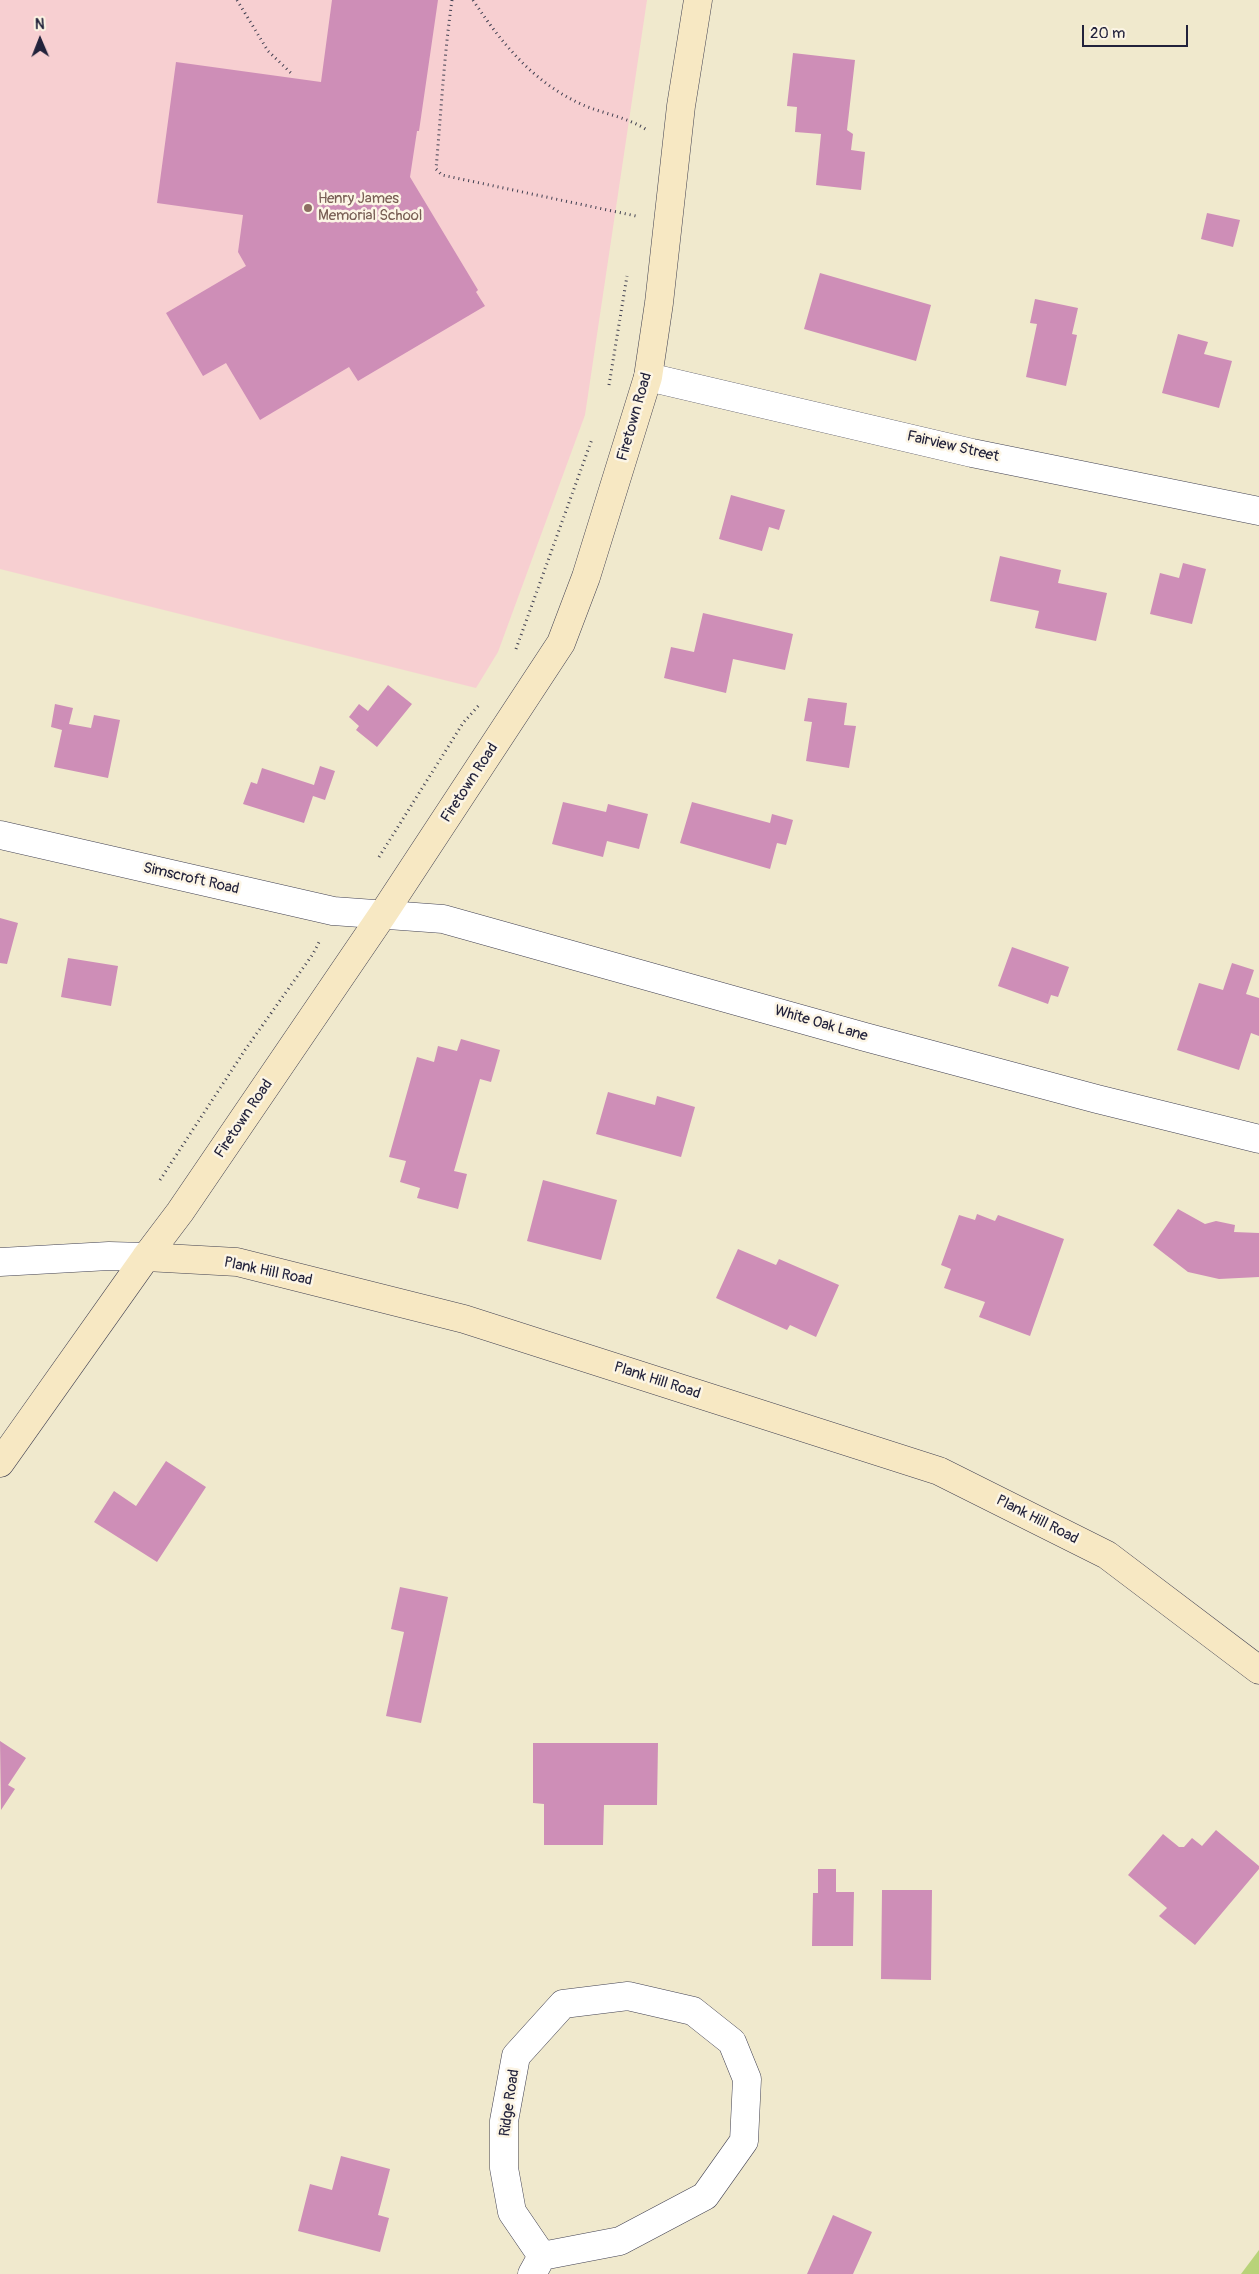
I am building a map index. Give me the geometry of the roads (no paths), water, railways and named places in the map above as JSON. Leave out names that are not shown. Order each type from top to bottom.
[{"type":"street","name":"Firetown Road","points":[[0,1463],[180,1212],[383,914],[561,643],[586,577],[648,377],[681,106],[698,0]]},
{"type":"street","name":"Fairview Street","points":[[648,377],[972,453],[1259,511]]},
{"type":"street","name":"Simscroft Road","points":[[0,835],[332,911],[383,914]]},
{"type":"street","name":"White Oak Lane","points":[[383,914],[443,918],[865,1037],[1097,1099],[1259,1139]]},
{"type":"street","name":"Plank Hill Road","points":[[0,1262],[109,1256],[237,1262],[464,1320],[939,1471],[1107,1555],[1259,1670]]},
{"type":"street","name":"Ridge Road","points":[[628,1996],[693,2011],[732,2042],[747,2079],[744,2141],[705,2196],[620,2241],[537,2265],[512,2212],[504,2168],[504,2121],[516,2056],[563,2004],[628,1996]]},
{"type":"place","name":"Henry James Memorial School","points":[[308,208]]}]
